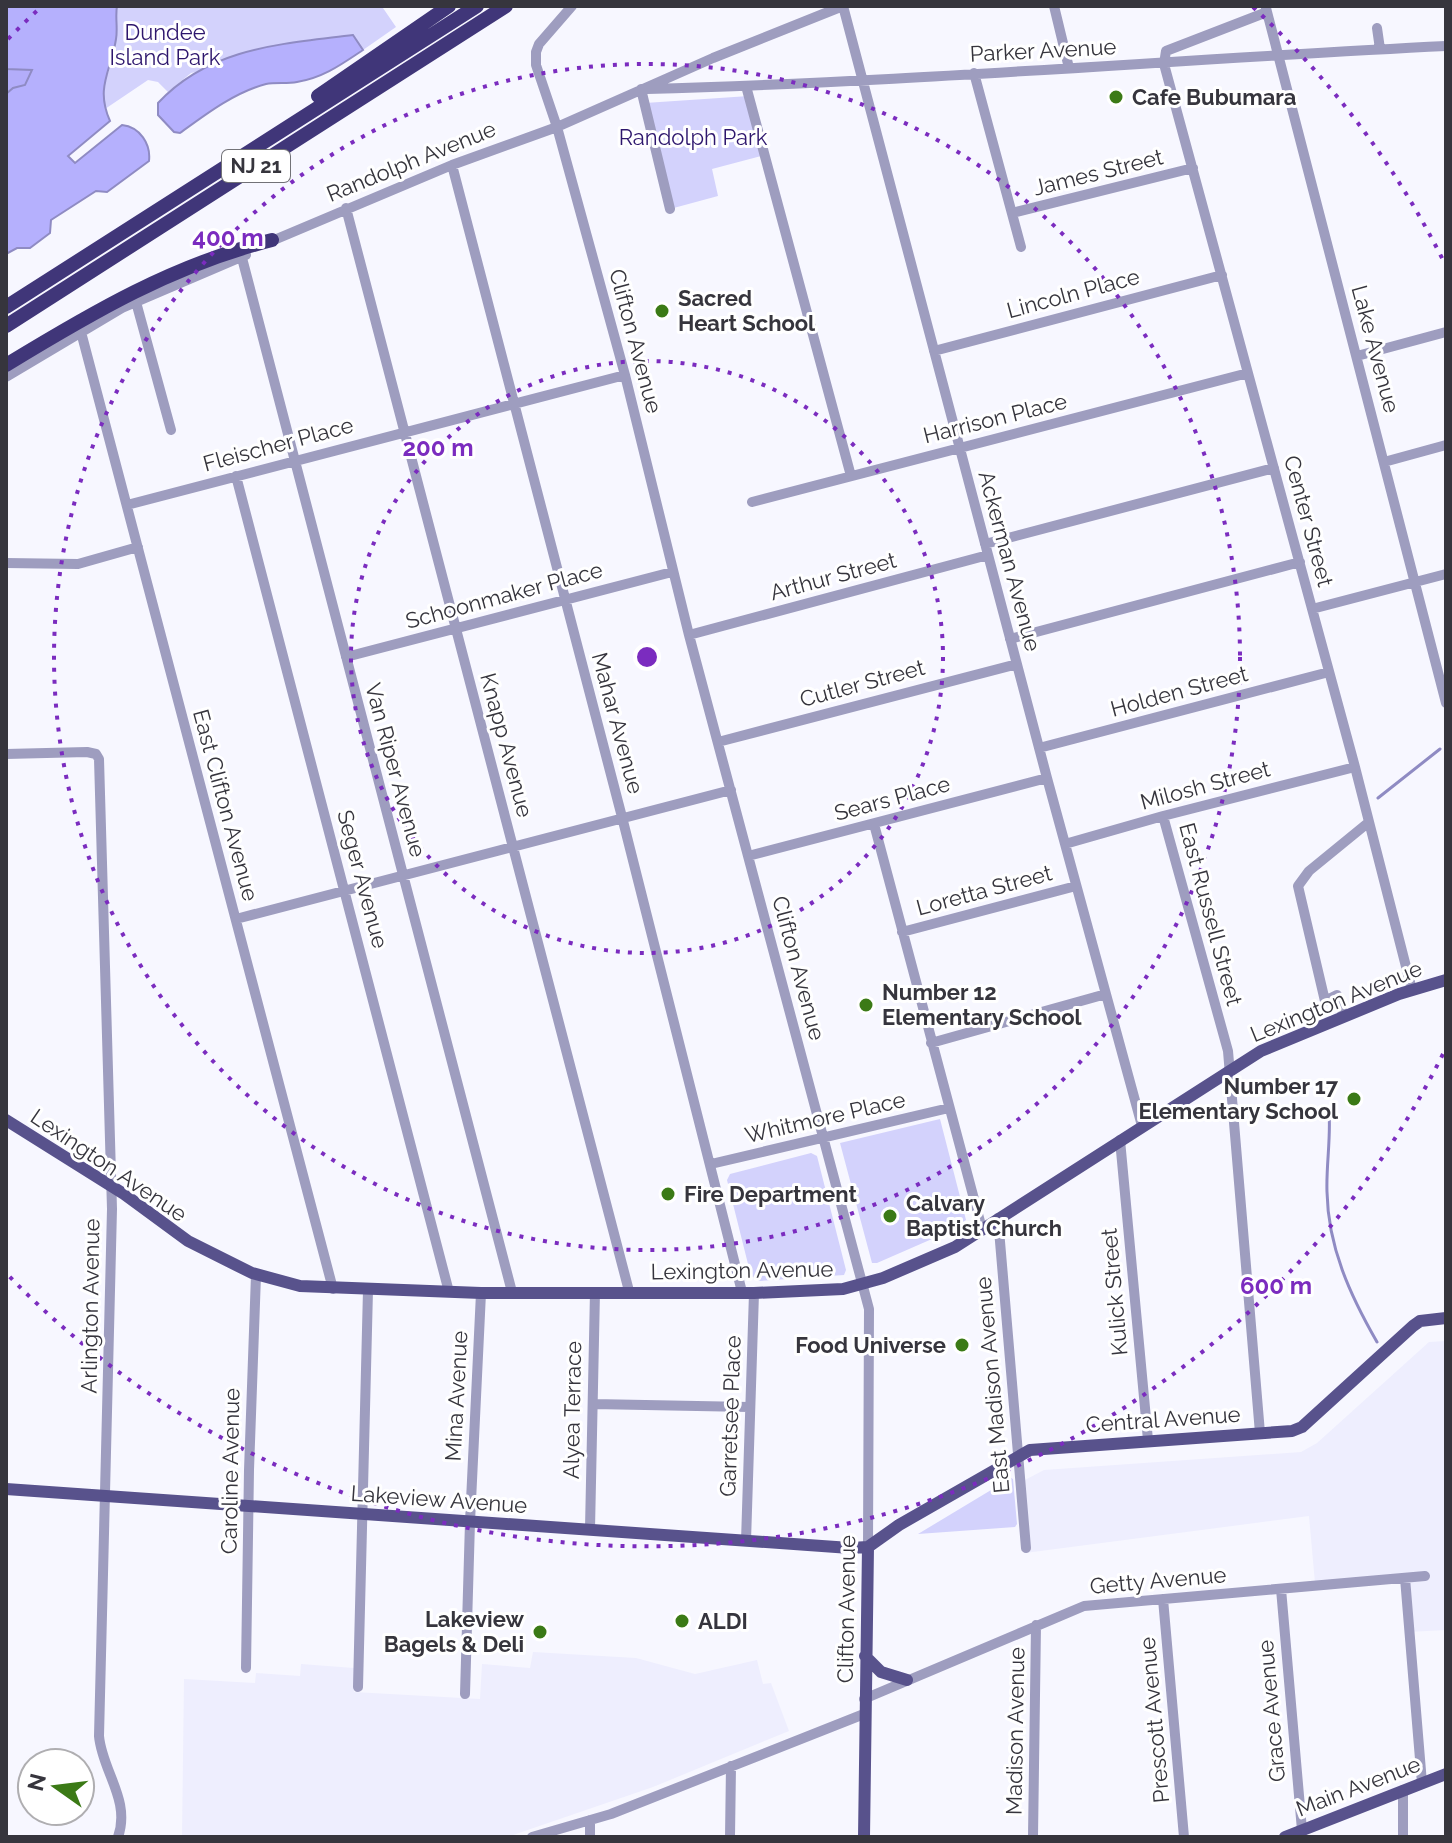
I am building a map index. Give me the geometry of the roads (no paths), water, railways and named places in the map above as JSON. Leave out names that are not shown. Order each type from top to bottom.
[{"type":"highway","points":[[187,191],[271,128],[449,6]]},
{"type":"highway","name":"NJ 21","points":[[6,307],[477,6]]},
{"type":"highway","name":"NJ 21","points":[[6,326],[506,6]]},
{"type":"highway","points":[[6,365],[119,298],[222,255],[272,240]]},
{"type":"main road","name":"Lexington Avenue","points":[[6,1120],[111,1186],[188,1241],[256,1275],[300,1286],[481,1293],[843,1289],[862,1285],[955,1247],[1261,1051],[1412,990],[1446,980]]},
{"type":"main road","name":"Central Avenue","points":[[868,1547],[899,1525],[1018,1456],[1039,1448],[1292,1431],[1302,1427],[1413,1326],[1420,1321],[1446,1318]]},
{"type":"main road","name":"Lakeview Avenue","points":[[6,1489],[868,1547]]},
{"type":"main road","name":"Clifton Avenue","points":[[864,1837],[868,1547]]},
{"type":"main road","points":[[865,1656],[881,1672],[907,1680]]},
{"type":"main road","name":"Main Avenue","points":[[1285,1837],[1446,1774]]},
{"type":"street","name":"Clifton Avenue","points":[[572,6],[539,44],[535,57],[625,375],[672,572],[869,1309],[868,1547]]},
{"type":"street","name":"Randolph Avenue","points":[[6,377],[136,302],[242,258],[272,240],[452,165],[557,127],[843,6]]},
{"type":"street","name":"Ackerman Avenue","points":[[843,6],[1142,1126]]},
{"type":"street","points":[[1054,6],[1069,68]]},
{"type":"street","points":[[1164,64],[1166,51],[1266,9]]},
{"type":"street","name":"Lake Avenue","points":[[1266,9],[1446,703]]},
{"type":"street","points":[[1377,28],[1380,49]]},
{"type":"street","name":"Parker Avenue","points":[[641,89],[1164,64],[1446,46]]},
{"type":"street","name":"Center Street","points":[[1164,64],[1355,767],[1412,990]]},
{"type":"street","points":[[974,73],[1021,247]]},
{"type":"street","points":[[746,86],[851,476]]},
{"type":"street","points":[[641,89],[670,209]]},
{"type":"street","name":"Mahar Avenue","points":[[452,165],[711,1164],[748,1292]]},
{"type":"street","name":"James Street","points":[[1012,213],[1193,168]]},
{"type":"street","name":"Knapp Avenue","points":[[346,208],[629,1291]]},
{"type":"street","name":"Van Riper Avenue","points":[[242,258],[512,1292]]},
{"type":"street","name":"Lincoln Place","points":[[934,351],[1222,275]]},
{"type":"street","points":[[136,302],[171,430]]},
{"type":"street","name":"East Clifton Avenue","points":[[81,332],[333,1289]]},
{"type":"street","points":[[1357,356],[1446,332]]},
{"type":"street","name":"Harrison Place","points":[[752,502],[1248,373]]},
{"type":"street","name":"Fleischer Place","points":[[127,505],[625,375]]},
{"type":"street","points":[[1384,462],[1446,445]]},
{"type":"street","name":"Arthur Street","points":[[689,635],[1274,468]]},
{"type":"street","name":"Seger Avenue","points":[[236,476],[449,1292]]},
{"type":"street","points":[[6,563],[78,564],[138,547]]},
{"type":"street","points":[[1010,639],[1300,562]]},
{"type":"street","name":"Schoonmaker Place","points":[[346,657],[672,572]]},
{"type":"street","points":[[1312,609],[1446,574]]},
{"type":"street","name":"Cutler Street","points":[[718,742],[1017,664]]},
{"type":"street","name":"Holden Street","points":[[1039,748],[1329,672]]},
{"type":"street","name":"Arlington Avenue","points":[[6,754],[96,754],[99,759],[111,1186],[99,1736],[100,1748],[120,1802],[122,1825],[118,1837]]},
{"type":"street","name":"Milosh Street","points":[[1065,844],[1355,767]]},
{"type":"street","name":"Sears Place","points":[[748,856],[1047,778]]},
{"type":"street","points":[[236,919],[731,790]]},
{"type":"street","name":"East Russell Street","points":[[1163,816],[1228,1051],[1260,1433]]},
{"type":"street","points":[[1344,1017],[1337,995],[1325,1001],[1298,886],[1309,871],[1369,822]]},
{"type":"street","points":[[874,824],[982,1229]]},
{"type":"street","name":"Loretta Street","points":[[902,932],[1076,886]]},
{"type":"street","points":[[931,1043],[1106,994]]},
{"type":"street","name":"Whitmore Place","points":[[711,1164],[949,1108]]},
{"type":"street","name":"Kulick Street","points":[[1120,1140],[1148,1440]]},
{"type":"street","name":"East Madison Avenue","points":[[998,1218],[1026,1548]]},
{"type":"street","name":"Caroline Avenue","points":[[246,1668],[256,1275]]},
{"type":"street","points":[[358,1687],[368,1290]]},
{"type":"street","name":"Alyea Terrace","points":[[590,1529],[595,1292]]},
{"type":"street","name":"Garretsee Place","points":[[746,1541],[748,1292]]},
{"type":"street","name":"Mina Avenue","points":[[465,1694],[481,1293]]},
{"type":"street","points":[[593,1404],[749,1407]]},
{"type":"street","name":"Getty Avenue","points":[[864,1699],[1084,1606],[1425,1576]]},
{"type":"street","points":[[1405,1578],[1422,1783]]},
{"type":"street","name":"Grace Avenue","points":[[1281,1589],[1302,1830]]},
{"type":"street","name":"Prescott Avenue","points":[[1163,1599],[1184,1837]]},
{"type":"street","name":"Madison Avenue","points":[[1033,1837],[1036,1625]]},
{"type":"street","points":[[532,1837],[590,1820],[864,1714]]},
{"type":"street","points":[[730,1837],[731,1766]]},
{"type":"street","points":[[1403,1790],[1403,1837]]},
{"type":"street","points":[[590,1820],[590,1837]]},
{"type":"waterway","points":[[1378,798],[1440,749]]},
{"type":"waterway","points":[[1329,1112],[1327,1192],[1331,1232],[1342,1270],[1377,1342]]},
{"type":"place","name":"Cafe Bubumara","points":[[1116,97]]},
{"type":"place","name":"Sacred Heart School","points":[[662,311]]},
{"type":"place","name":"Number 12 Elementary School","points":[[866,1005]]},
{"type":"place","name":"Number 17 Elementary School","points":[[1354,1099]]},
{"type":"place","name":"Fire Department","points":[[668,1194]]},
{"type":"place","name":"Calvary Baptist Church","points":[[890,1216]]},
{"type":"place","name":"Food Universe","points":[[962,1345]]},
{"type":"place","name":"ALDI","points":[[682,1621]]},
{"type":"place","name":"Lakeview Bagels & Deli","points":[[540,1632]]},
{"type":"park label","name":"Dundee Island Park","points":[[165,44]]},
{"type":"park label","name":"Randolph Park","points":[[693,137]]}]
